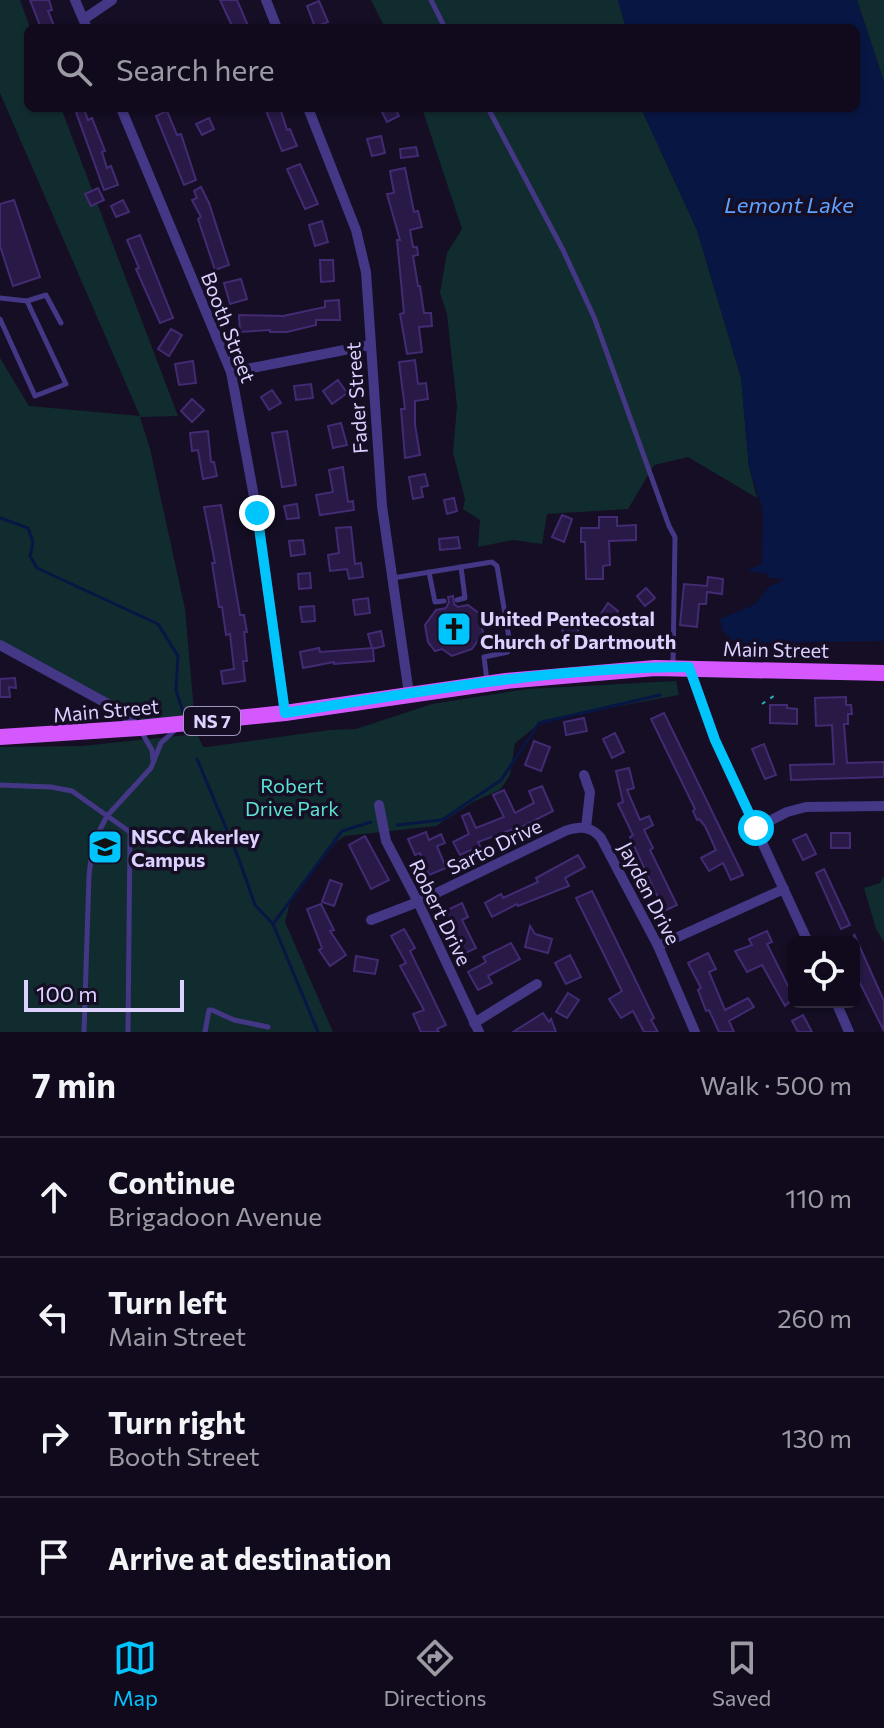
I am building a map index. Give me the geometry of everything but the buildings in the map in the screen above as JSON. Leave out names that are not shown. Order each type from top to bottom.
[{"type":"main road","name":"Main Street","points":[[0,737],[188,723],[285,713],[487,683],[681,667],[884,673]]},
{"type":"street","points":[[75,0],[86,24],[112,0]]},
{"type":"street","points":[[266,0],[275,24]]},
{"type":"street","name":"Booth Street","points":[[123,112],[231,372],[257,513],[285,713]]},
{"type":"street","name":"Fader Street","points":[[310,112],[359,241],[366,272],[382,506],[409,694]]},
{"type":"street","points":[[231,372],[370,345]]},
{"type":"street","points":[[0,645],[117,709],[139,728]]},
{"type":"street","points":[[681,667],[805,936]]},
{"type":"street","points":[[584,775],[590,792],[586,828]]},
{"type":"street","name":"Robert Drive","points":[[379,805],[386,841],[477,1027]]},
{"type":"street","points":[[756,828],[799,809],[884,806]]},
{"type":"street","name":"Sarto Drive","points":[[371,920],[418,902],[565,831],[586,828]]},
{"type":"street","name":"Jayden Drive","points":[[586,828],[601,838],[658,946],[695,1032]]},
{"type":"street","points":[[658,946],[784,889]]},
{"type":"street","points":[[477,1027],[537,984]]},
{"type":"street","points":[[839,1008],[849,1032]]},
{"type":"lane","points":[[431,0],[443,24]]},
{"type":"lane","points":[[490,112],[563,250],[594,317],[675,537],[681,667]]},
{"type":"lane","points":[[0,298],[27,301],[46,295],[61,323]]},
{"type":"lane","points":[[0,319],[35,396],[66,384],[27,301]]},
{"type":"lane","points":[[392,578],[492,562],[497,566],[510,644],[508,652],[484,657],[487,683]]},
{"type":"lane","points":[[457,600],[465,598],[461,567]]},
{"type":"lane","points":[[429,572],[435,602],[444,601]]},
{"type":"lane","points":[[84,1032],[93,843],[107,816],[151,768],[165,738],[188,723]]},
{"type":"lane","points":[[139,728],[152,750],[153,761]]},
{"type":"lane","points":[[0,785],[72,791],[130,832],[128,1032]]},
{"type":"lane","points":[[205,1032],[209,1010],[234,1020],[268,1027]]},
{"type":"path","points":[[762,704],[778,693]]},
{"type":"green space","points":[[0,0],[20,0],[29,24],[24,24],[24,112],[63,112],[178,416],[140,417],[150,449],[185,609],[195,723],[153,726],[0,649],[0,358],[29,406],[140,416],[0,93]]},
{"type":"green space","points":[[371,0],[618,0],[625,24],[383,24]]},
{"type":"green space","points":[[857,0],[884,0],[884,82]]},
{"type":"green space","points":[[423,112],[643,112],[697,230],[741,378],[749,467],[757,498],[688,457],[654,465],[628,509],[547,514],[542,544],[513,540],[478,547],[480,520],[463,509],[465,499],[453,453],[457,406],[447,314],[440,293],[447,253],[462,229]]},
{"type":"green space","name":"Robert Drive Park","points":[[676,681],[679,695],[544,720],[515,743],[510,775],[500,790],[473,802],[436,826],[345,836],[337,841],[301,884],[290,902],[285,922],[333,1032],[0,1032],[0,747],[82,746],[197,734],[203,747],[207,747],[356,729],[432,704],[527,689]]},
{"type":"green space","points":[[884,876],[884,942],[876,929],[864,888],[880,883]]},
{"type":"water","name":"Lemont Lake","points":[[618,0],[857,0],[884,82],[884,641],[735,643],[722,630],[720,619],[754,605],[769,587],[785,579],[746,571],[762,564],[763,511],[749,467],[741,378],[697,230],[643,112],[860,112],[860,24],[625,24]]},
{"type":"waterway","points":[[0,518],[28,528],[33,542],[30,556],[37,568],[158,624],[178,656],[176,690],[183,712]]},
{"type":"waterway","points":[[397,825],[442,820],[501,780],[539,723],[660,695]]},
{"type":"waterway","points":[[197,759],[255,905],[273,924]]},
{"type":"waterway","points":[[318,1032],[273,924],[342,831],[371,822]]},
{"type":"place","name":"United Pentecostal Church of Dartmouth","points":[[454,629]]},
{"type":"place","name":"NSCC Akerley Campus","points":[[105,847]]},
{"type":"route","points":[[257,513],[285,713],[506,681],[689,667],[715,740],[756,828]]}]
